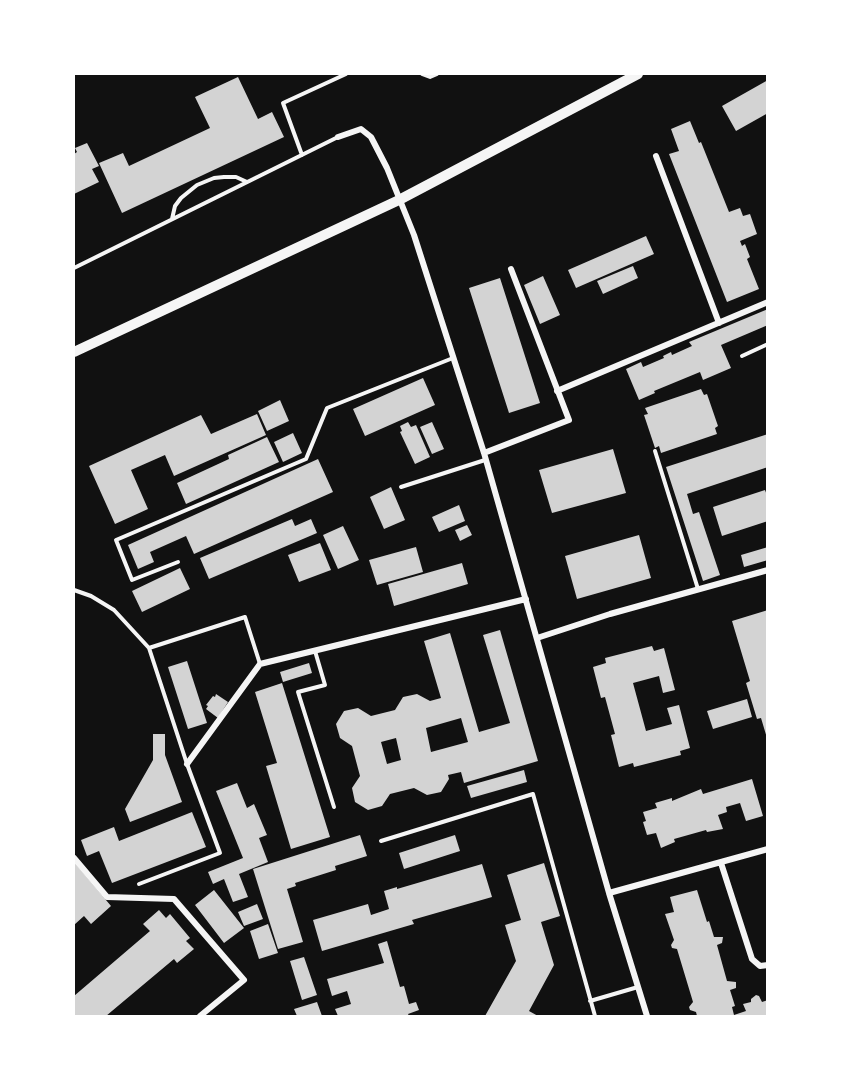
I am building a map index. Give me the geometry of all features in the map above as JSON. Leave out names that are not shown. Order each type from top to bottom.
[{"type":"main road","points":[[74,352],[399,200],[638,74]]},
{"type":"street","points":[[338,137],[361,129],[371,137],[414,235],[485,457],[647,1017]]},
{"type":"street","points":[[656,156],[719,323]]},
{"type":"street","points":[[485,457],[569,420],[511,269]]},
{"type":"street","points":[[557,391],[768,302]]},
{"type":"street","points":[[537,638],[610,614],[768,570]]},
{"type":"street","points":[[187,764],[260,664],[526,599]]},
{"type":"street","points":[[609,892],[768,849]]},
{"type":"street","points":[[74,858],[107,897],[174,898],[244,980],[200,1017]]},
{"type":"street","points":[[721,863],[752,959],[760,966],[768,965]]},
{"type":"lane","points":[[302,155],[283,104],[345,74]]},
{"type":"lane","points":[[422,74],[430,76],[437,74]]},
{"type":"lane","points":[[74,268],[338,137]]},
{"type":"lane","points":[[172,219],[175,206],[188,190],[197,184],[224,177],[236,177],[247,182]]},
{"type":"lane","points":[[742,356],[768,344]]},
{"type":"lane","points":[[178,562],[132,580],[116,540],[306,459],[327,408],[453,358]]},
{"type":"lane","points":[[656,451],[698,590]]},
{"type":"lane","points":[[401,487],[485,457]]},
{"type":"lane","points":[[74,591],[91,596],[114,610],[149,648],[187,764],[220,853],[139,884]]},
{"type":"lane","points":[[149,648],[245,617],[260,664]]},
{"type":"lane","points":[[315,650],[325,685],[298,692],[334,807]]},
{"type":"lane","points":[[381,841],[533,794],[594,1017]]},
{"type":"lane","points":[[590,1001],[638,987]]},
{"type":"building","points":[[238,77],[258,119],[272,112],[284,137],[122,213],[99,163],[123,153],[129,166],[210,128],[195,97]]},
{"type":"building","points":[[768,80],[768,113],[736,131],[722,106]]},
{"type":"building","points":[[690,121],[699,143],[701,142],[729,212],[740,208],[743,216],[750,214],[757,234],[740,241],[742,246],[745,244],[750,257],[747,259],[759,289],[727,302],[669,154],[679,151],[671,129]]},
{"type":"building","points":[[87,143],[99,166],[92,169],[99,182],[74,194],[74,154],[77,152],[75,148]]},
{"type":"building","points":[[646,236],[654,254],[576,288],[568,270]]},
{"type":"building","points":[[633,266],[638,278],[603,294],[597,281]]},
{"type":"building","points":[[543,276],[560,315],[540,324],[524,285]]},
{"type":"building","points":[[500,278],[540,403],[509,413],[469,288]]},
{"type":"building","points":[[768,309],[768,325],[721,345],[731,368],[703,380],[700,372],[654,391],[655,393],[639,400],[626,369],[641,362],[643,367],[664,358],[663,356],[671,352],[672,355],[692,346],[689,342]]},
{"type":"building","points":[[423,378],[435,405],[365,436],[353,409]]},
{"type":"building","points":[[701,389],[704,395],[707,394],[718,426],[715,428],[717,434],[661,453],[659,446],[655,448],[644,415],[648,414],[645,408]]},
{"type":"building","points":[[280,400],[289,421],[267,431],[258,411]]},
{"type":"building","points":[[257,414],[266,435],[174,476],[165,455],[131,470],[148,509],[115,524],[89,466],[201,415],[211,434]]},
{"type":"building","points":[[408,422],[411,427],[416,425],[430,457],[415,464],[400,432],[402,431],[400,426]]},
{"type":"building","points":[[432,422],[444,449],[432,454],[420,427]]},
{"type":"building","points":[[293,433],[302,453],[283,462],[274,442]]},
{"type":"building","points":[[768,434],[768,467],[687,494],[693,514],[699,512],[720,575],[703,581],[666,467]]},
{"type":"building","points":[[267,437],[279,462],[186,504],[177,483],[229,459],[228,455]]},
{"type":"building","points":[[613,449],[626,493],[552,513],[539,470]]},
{"type":"building","points":[[318,459],[333,492],[194,554],[186,536],[150,552],[154,562],[138,569],[128,545]]},
{"type":"building","points":[[391,487],[405,520],[384,529],[370,497]]},
{"type":"building","points":[[765,490],[768,498],[768,521],[722,536],[713,507]]},
{"type":"building","points":[[459,505],[465,521],[439,532],[432,517]]},
{"type":"building","points":[[292,519],[295,526],[311,519],[317,533],[209,579],[200,558]]},
{"type":"building","points":[[467,525],[472,535],[460,541],[455,530]]},
{"type":"building","points":[[343,526],[359,560],[338,569],[323,535]]},
{"type":"building","points":[[639,535],[651,578],[577,599],[565,556]]},
{"type":"building","points":[[320,543],[331,570],[299,582],[288,555]]},
{"type":"building","points":[[416,547],[423,572],[377,585],[369,560]]},
{"type":"building","points":[[768,547],[768,560],[744,567],[741,555]]},
{"type":"building","points":[[462,563],[468,584],[394,606],[388,584]]},
{"type":"building","points":[[180,568],[190,589],[142,612],[132,591]]},
{"type":"building","points":[[768,610],[767,738],[761,718],[757,719],[746,683],[750,681],[732,621]]},
{"type":"building","points":[[500,630],[538,761],[464,783],[461,772],[448,775],[449,779],[441,792],[427,795],[414,788],[390,794],[382,806],[368,810],[355,802],[352,788],[360,776],[352,746],[340,738],[336,724],[344,711],[358,708],[371,716],[395,710],[403,697],[417,694],[430,701],[441,698],[424,641],[450,633],[479,732],[510,723],[483,635]],"holes":[[[461,718],[468,742],[431,752],[426,728]],[[396,738],[401,760],[387,764],[381,742]]]},
{"type":"building","points":[[652,646],[654,651],[664,648],[675,690],[663,693],[659,676],[633,683],[646,731],[672,724],[667,708],[679,705],[690,748],[680,751],[681,755],[634,767],[633,763],[619,767],[611,735],[615,734],[605,697],[601,698],[593,667],[606,663],[605,658]]},
{"type":"building","points":[[187,661],[207,723],[188,729],[168,667]]},
{"type":"building","points":[[309,663],[312,673],[283,682],[280,672]]},
{"type":"building","points":[[282,683],[330,837],[291,849],[266,766],[277,763],[255,692]]},
{"type":"building","points":[[216,694],[228,702],[218,718],[206,709],[208,706],[206,705]]},
{"type":"building","points":[[747,699],[752,717],[713,729],[707,711]]},
{"type":"building","points":[[153,734],[165,734],[165,755],[182,802],[130,822],[125,809],[153,760]]},
{"type":"building","points":[[524,770],[527,782],[471,798],[467,786]]},
{"type":"building","points":[[752,779],[763,816],[746,821],[740,803],[726,807],[727,812],[718,815],[723,829],[707,832],[706,830],[674,839],[675,842],[661,848],[656,833],[647,835],[643,812],[657,808],[655,803],[672,798],[672,801],[701,789],[703,794]]},
{"type":"building","points":[[237,783],[247,808],[254,804],[267,835],[259,838],[268,862],[239,874],[248,897],[233,902],[224,879],[213,884],[208,872],[243,858],[216,791]]},
{"type":"building","points":[[192,812],[206,847],[112,883],[99,851],[87,856],[81,840],[114,827],[119,841]]},
{"type":"building","points":[[360,835],[367,856],[335,866],[336,870],[295,883],[296,886],[287,889],[303,942],[278,949],[253,869]]},
{"type":"building","points":[[455,835],[460,851],[404,869],[399,853]]},
{"type":"building","points":[[74,862],[111,906],[91,924],[84,916],[74,925]]},
{"type":"building","points":[[544,863],[560,916],[541,922],[554,965],[529,1011],[538,1016],[485,1016],[516,961],[505,925],[521,920],[507,875]]},
{"type":"building","points":[[482,864],[492,897],[412,920],[414,924],[322,951],[313,920],[368,904],[371,915],[389,909],[384,891]]},
{"type":"building","points":[[214,890],[244,928],[224,943],[195,905]]},
{"type":"building","points":[[697,890],[714,937],[723,937],[722,943],[717,945],[727,981],[736,982],[736,988],[730,990],[735,1006],[732,1007],[734,1015],[746,1011],[743,1004],[751,1002],[756,995],[762,1002],[768,1000],[768,1016],[697,1016],[696,1012],[690,1010],[689,1007],[693,1002],[677,949],[672,948],[671,945],[674,940],[665,914],[674,912],[670,897]]},
{"type":"building","points":[[257,904],[263,919],[244,926],[238,912]]},
{"type":"building","points":[[159,910],[166,918],[170,914],[190,938],[186,941],[194,949],[177,963],[174,959],[106,1016],[74,1016],[74,996],[150,931],[143,924]]},
{"type":"building","points":[[268,924],[278,953],[259,959],[250,931]]},
{"type":"building","points":[[387,941],[400,987],[404,986],[409,1004],[416,1002],[419,1010],[408,1014],[409,1016],[338,1016],[335,1009],[351,1004],[347,991],[332,996],[327,979],[384,963],[378,944]]},
{"type":"building","points":[[304,957],[317,995],[302,1000],[290,961]]},
{"type":"building","points":[[317,1002],[322,1016],[297,1016],[294,1009]]}]
